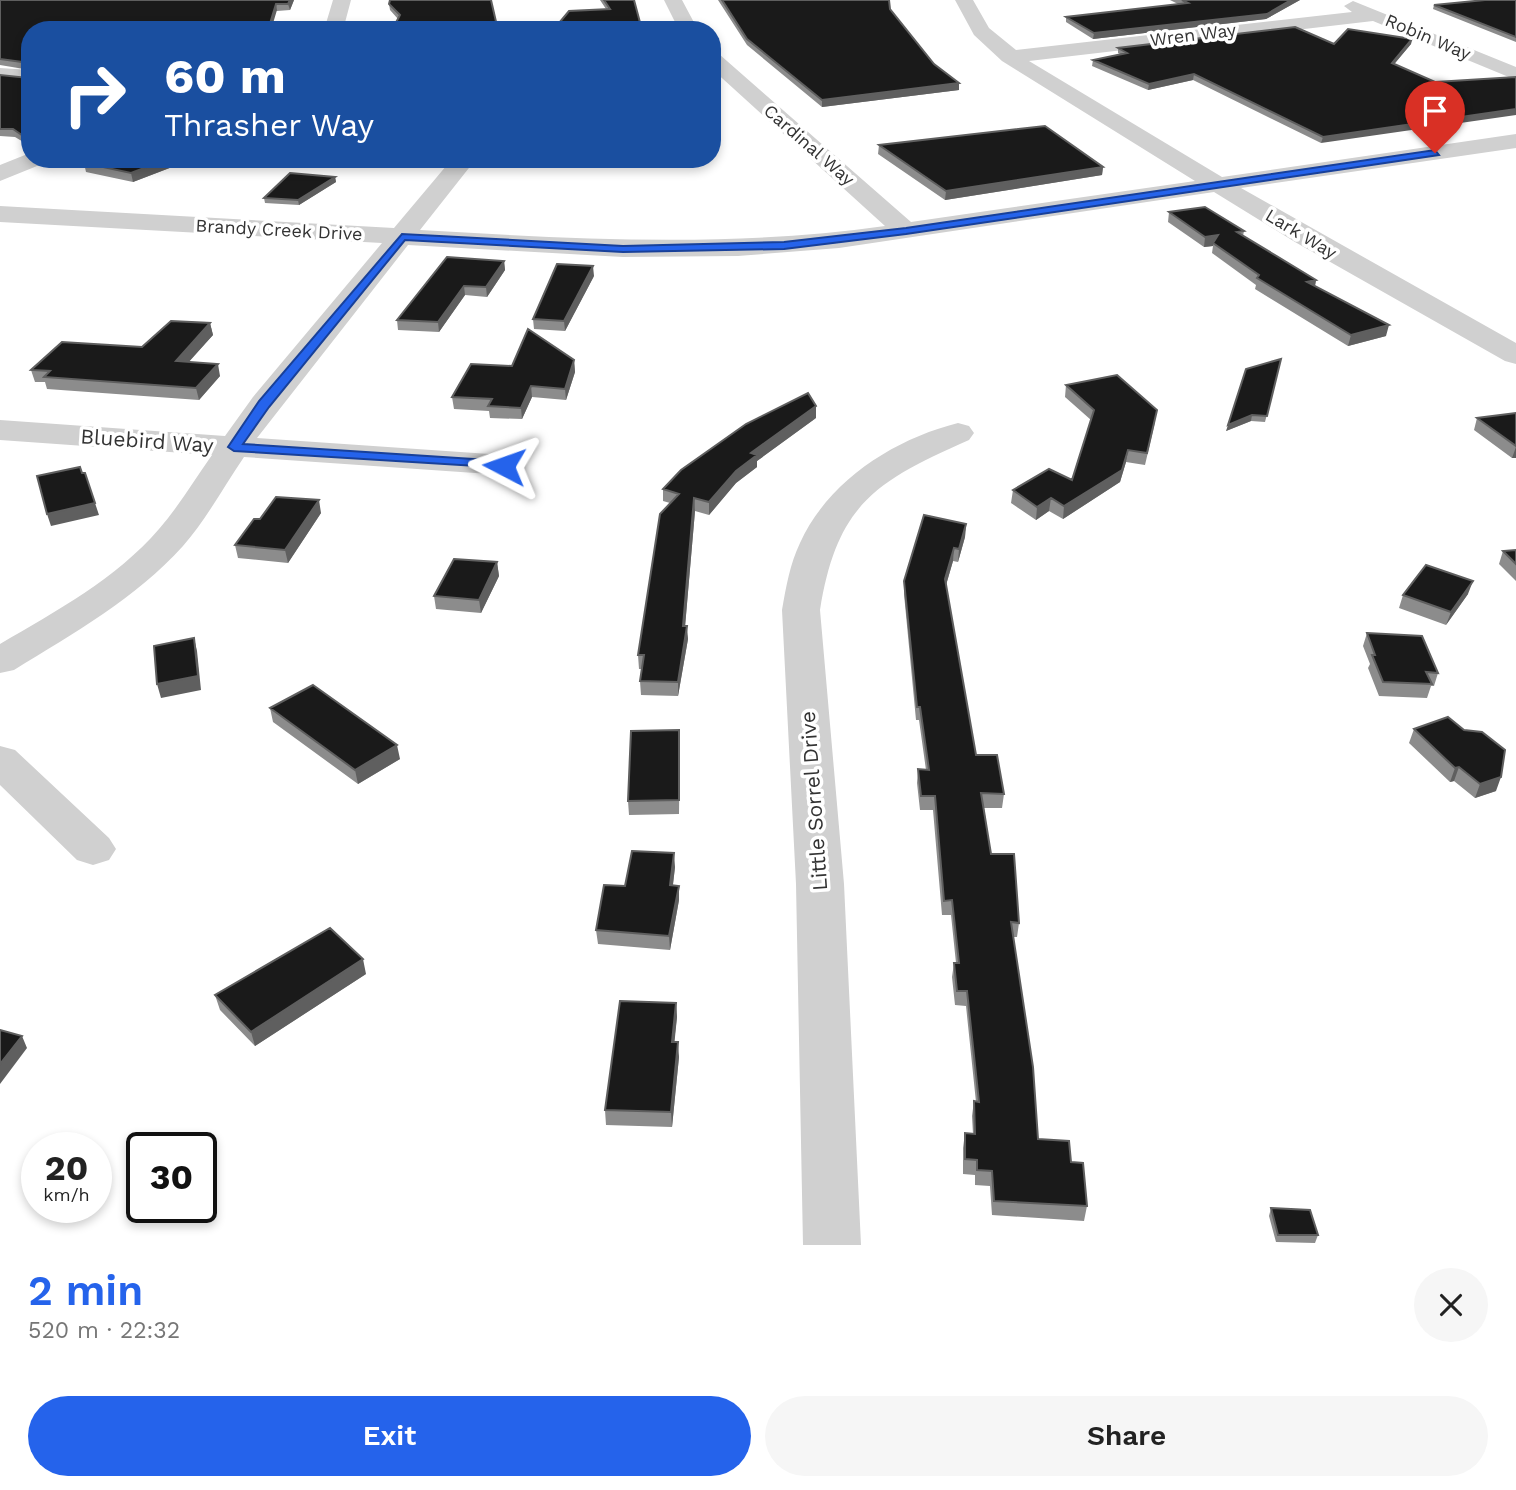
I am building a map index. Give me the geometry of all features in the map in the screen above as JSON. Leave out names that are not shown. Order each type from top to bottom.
[{"type":"street","points":[[336,21],[342,0]]},
{"type":"street","points":[[673,0],[684,21]]},
{"type":"street","name":"Lark Way","points":[[964,0],[981,31],[1009,57],[1396,290],[1516,355]]},
{"type":"street","name":"Robin Way","points":[[1339,0],[1516,74]]},
{"type":"street","name":"Wren Way","points":[[1009,57],[1376,15]]},
{"type":"street","name":"Cardinal Way","points":[[721,66],[906,231]]},
{"type":"street","points":[[0,74],[21,75]]},
{"type":"street","name":"Brandy Creek Drive","points":[[0,214],[681,250],[784,245],[906,231],[1516,141]]},
{"type":"street","points":[[0,174],[21,165]]},
{"type":"street","points":[[0,661],[89,608],[139,569],[185,520],[264,404],[458,168]]},
{"type":"street","name":"Bluebird Way","points":[[0,430],[504,466]]},
{"type":"street","name":"Little Sorrel Drive","points":[[832,1245],[820,884],[801,610],[806,571],[816,541],[833,514],[855,490],[915,451],[958,433]]},
{"type":"street","points":[[0,760],[93,849]]},
{"type":"building","points":[[0,0],[290,0],[288,4],[276,4],[271,21],[21,21],[21,62],[0,59]]},
{"type":"building","points":[[390,0],[491,0],[496,21],[397,21],[400,15],[389,4]]},
{"type":"building","points":[[604,0],[634,0],[640,21],[561,21],[569,11],[610,9]]},
{"type":"building","points":[[722,0],[889,0],[890,9],[934,64],[959,83],[822,100],[747,39]]},
{"type":"building","points":[[1182,0],[1291,0],[1267,14],[1094,33],[1066,17],[1188,3]]},
{"type":"building","points":[[1516,0],[1516,37],[1434,5]]},
{"type":"building","points":[[1295,27],[1334,44],[1348,29],[1412,39],[1392,63],[1435,82],[1516,77],[1516,109],[1323,137],[1194,74],[1149,84],[1093,60],[1127,53],[1118,48]]},
{"type":"building","points":[[0,75],[21,77],[21,134],[13,129],[0,129]]},
{"type":"building","points":[[1045,126],[1103,167],[946,191],[879,145]]},
{"type":"building","points":[[108,168],[144,168],[131,173]]},
{"type":"building","points":[[290,173],[335,177],[298,200],[264,198]]},
{"type":"building","points":[[1205,207],[1244,231],[1237,232],[1316,280],[1307,282],[1389,325],[1351,335],[1257,278],[1259,275],[1213,243],[1218,235],[1205,237],[1169,212]]},
{"type":"building","points":[[447,257],[504,261],[486,287],[464,286],[438,322],[397,320]]},
{"type":"building","points":[[557,264],[593,266],[564,321],[533,319]]},
{"type":"building","points":[[171,321],[210,323],[176,361],[218,364],[196,388],[44,377],[50,371],[31,370],[62,342],[142,347]]},
{"type":"building","points":[[528,329],[574,360],[565,389],[531,386],[521,408],[488,406],[492,399],[452,397],[471,364],[512,366]]},
{"type":"building","points":[[1281,359],[1267,416],[1252,415],[1228,425],[1246,369]]},
{"type":"building","points":[[1117,375],[1157,410],[1147,453],[1128,450],[1122,470],[1064,506],[1051,498],[1037,507],[1013,490],[1049,469],[1072,480],[1094,410],[1066,385]]},
{"type":"building","points":[[808,393],[816,406],[751,453],[757,455],[736,471],[709,502],[694,498],[683,626],[687,626],[678,682],[640,681],[644,655],[638,655],[660,514],[679,494],[663,489],[681,470],[746,424]]},
{"type":"building","points":[[1516,413],[1516,446],[1477,418]]},
{"type":"building","points":[[80,467],[82,473],[85,473],[95,503],[47,514],[37,476]]},
{"type":"building","points":[[276,497],[319,500],[285,550],[235,545],[254,519],[260,519]]},
{"type":"building","points":[[924,515],[966,524],[959,549],[954,548],[945,579],[976,755],[997,755],[1004,794],[981,793],[991,854],[1014,854],[1019,923],[1011,922],[1033,1067],[1038,1139],[1069,1141],[1071,1162],[1083,1163],[1087,1206],[994,1201],[992,1171],[977,1170],[977,1160],[965,1159],[965,1133],[975,1134],[974,1101],[979,1102],[967,991],[957,991],[954,963],[959,963],[952,900],[944,901],[935,796],[921,796],[918,769],[929,770],[920,707],[917,707],[904,581]]},
{"type":"building","points":[[1516,550],[1516,564],[1503,551]]},
{"type":"building","points":[[454,559],[497,562],[479,600],[434,596]]},
{"type":"building","points":[[1426,565],[1473,581],[1451,612],[1403,595]]},
{"type":"building","points":[[1367,633],[1422,636],[1438,673],[1426,672],[1432,684],[1383,682]]},
{"type":"building","points":[[194,638],[198,676],[157,684],[154,646]]},
{"type":"building","points":[[313,685],[397,745],[355,770],[270,708]]},
{"type":"building","points":[[1448,717],[1464,730],[1482,732],[1505,750],[1501,777],[1480,784],[1459,767],[1455,768],[1414,729]]},
{"type":"building","points":[[679,730],[679,800],[628,801],[631,731]]},
{"type":"building","points":[[632,851],[674,853],[670,885],[679,886],[669,936],[596,930],[604,885],[625,886]]},
{"type":"building","points":[[330,928],[363,959],[251,1032],[215,995]]},
{"type":"building","points":[[620,1001],[676,1003],[672,1042],[678,1042],[671,1112],[605,1110]]},
{"type":"building","points":[[0,1030],[22,1036],[0,1064]]},
{"type":"building","points":[[1271,1208],[1310,1210],[1318,1235],[1278,1235]]},
{"type":"route","points":[[504,466],[234,447],[264,404],[402,237],[623,249],[681,250],[784,245],[906,231],[1435,153]]}]
